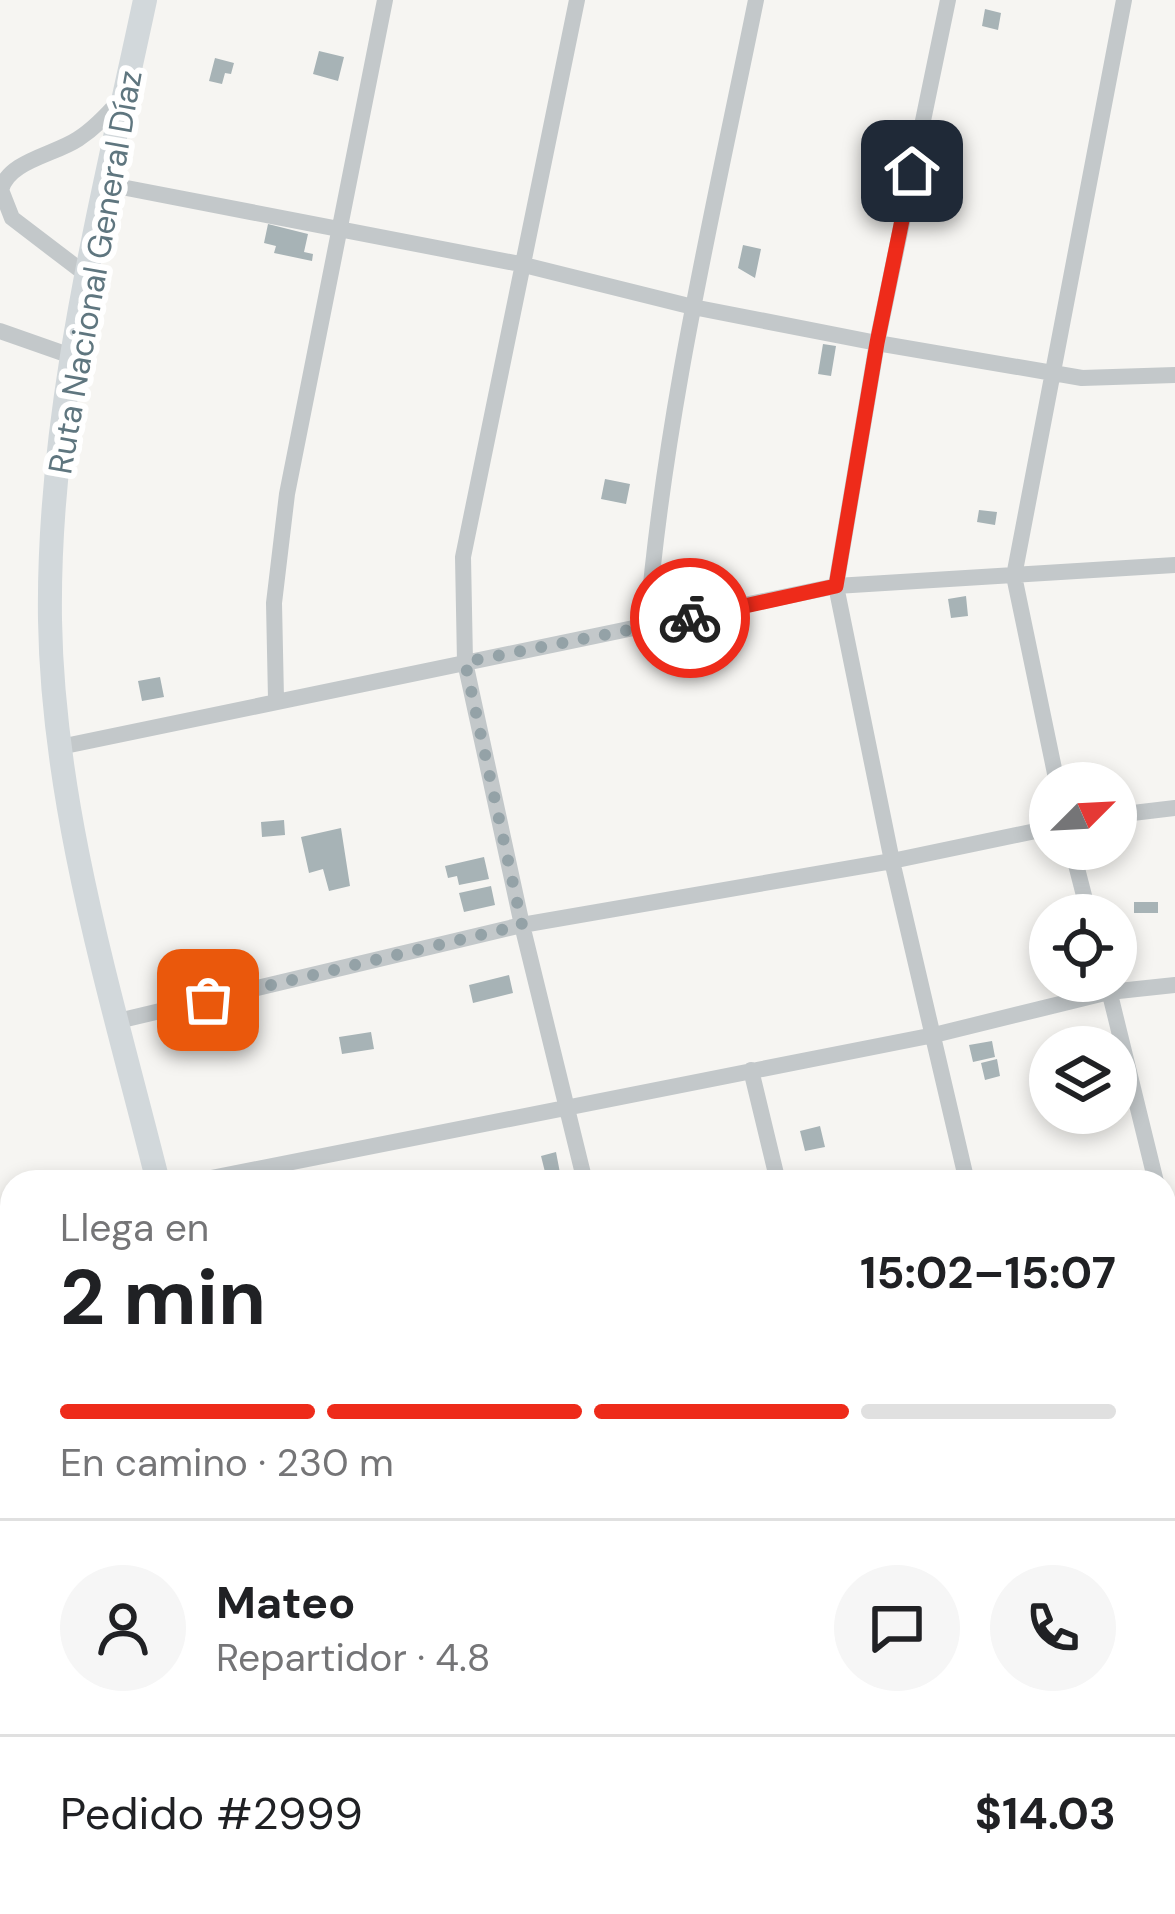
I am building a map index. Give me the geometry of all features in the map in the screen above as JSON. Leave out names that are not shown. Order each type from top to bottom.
[{"type":"highway","name":"Ruta Nacional General Díaz","points":[[145,0],[74,357],[52,536],[50,622],[60,747],[75,840],[155,1170]]},
{"type":"street","points":[[276,699],[274,603],[287,494],[385,0]]},
{"type":"street","points":[[577,0],[463,557],[465,662],[582,1170]]},
{"type":"street","points":[[646,628],[656,515],[756,0]]},
{"type":"street","points":[[948,0],[877,343],[836,586],[892,861],[965,1170]]},
{"type":"street","points":[[1053,762],[1014,576],[1124,0]]},
{"type":"street","points":[[88,276],[11,218],[1,190],[13,169],[74,142],[96,127],[125,95]]},
{"type":"street","points":[[106,184],[342,227],[877,343],[1082,378],[1175,375]]},
{"type":"street","points":[[0,332],[74,357]]},
{"type":"street","points":[[60,747],[836,586],[1175,565]]},
{"type":"street","points":[[1137,813],[1175,808]]},
{"type":"street","points":[[118,1021],[522,925],[1029,832]]},
{"type":"street","points":[[1137,986],[1175,985]]},
{"type":"street","points":[[254,1170],[934,1035],[1051,1002]]},
{"type":"street","points":[[1112,1002],[1153,1170]]},
{"type":"street","points":[[752,1070],[775,1170]]},
{"type":"building","points":[[985,9],[1001,13],[998,30],[982,26]]},
{"type":"building","points":[[319,51],[344,57],[338,81],[313,74]]},
{"type":"building","points":[[215,58],[234,63],[222,84],[209,81]]},
{"type":"building","points":[[268,224],[308,234],[304,252],[313,254],[312,261],[274,253],[276,246],[264,243]]},
{"type":"building","points":[[743,245],[761,249],[755,278],[738,268]]},
{"type":"building","points":[[823,344],[836,346],[831,376],[818,374]]},
{"type":"building","points":[[605,479],[630,484],[626,504],[601,499]]},
{"type":"building","points":[[979,510],[997,512],[995,525],[977,522]]},
{"type":"building","points":[[966,596],[968,616],[951,618],[948,599]]},
{"type":"building","points":[[160,677],[164,697],[142,701],[138,681]]},
{"type":"building","points":[[284,820],[285,835],[262,837],[261,822]]},
{"type":"building","points":[[341,828],[350,886],[329,891],[323,869],[309,873],[301,837]]},
{"type":"building","points":[[484,857],[489,879],[459,885],[457,876],[448,878],[445,866]]},
{"type":"building","points":[[491,886],[495,905],[464,912],[459,893]]},
{"type":"building","points":[[1137,902],[1158,902],[1158,913],[1137,913]]},
{"type":"building","points":[[509,975],[513,993],[473,1003],[469,985]]},
{"type":"building","points":[[371,1032],[374,1049],[342,1054],[339,1037]]},
{"type":"building","points":[[992,1041],[995,1057],[973,1062],[969,1045]]},
{"type":"building","points":[[997,1059],[1000,1076],[985,1080],[981,1063]]},
{"type":"building","points":[[820,1126],[825,1147],[805,1151],[800,1131]]},
{"type":"building","points":[[556,1152],[559,1170],[544,1170],[541,1156]]},
{"type":"way so far","points":[[208,1000],[522,925],[465,662],[690,618]]},
{"type":"route","points":[[690,618],[836,586],[912,171]]}]
